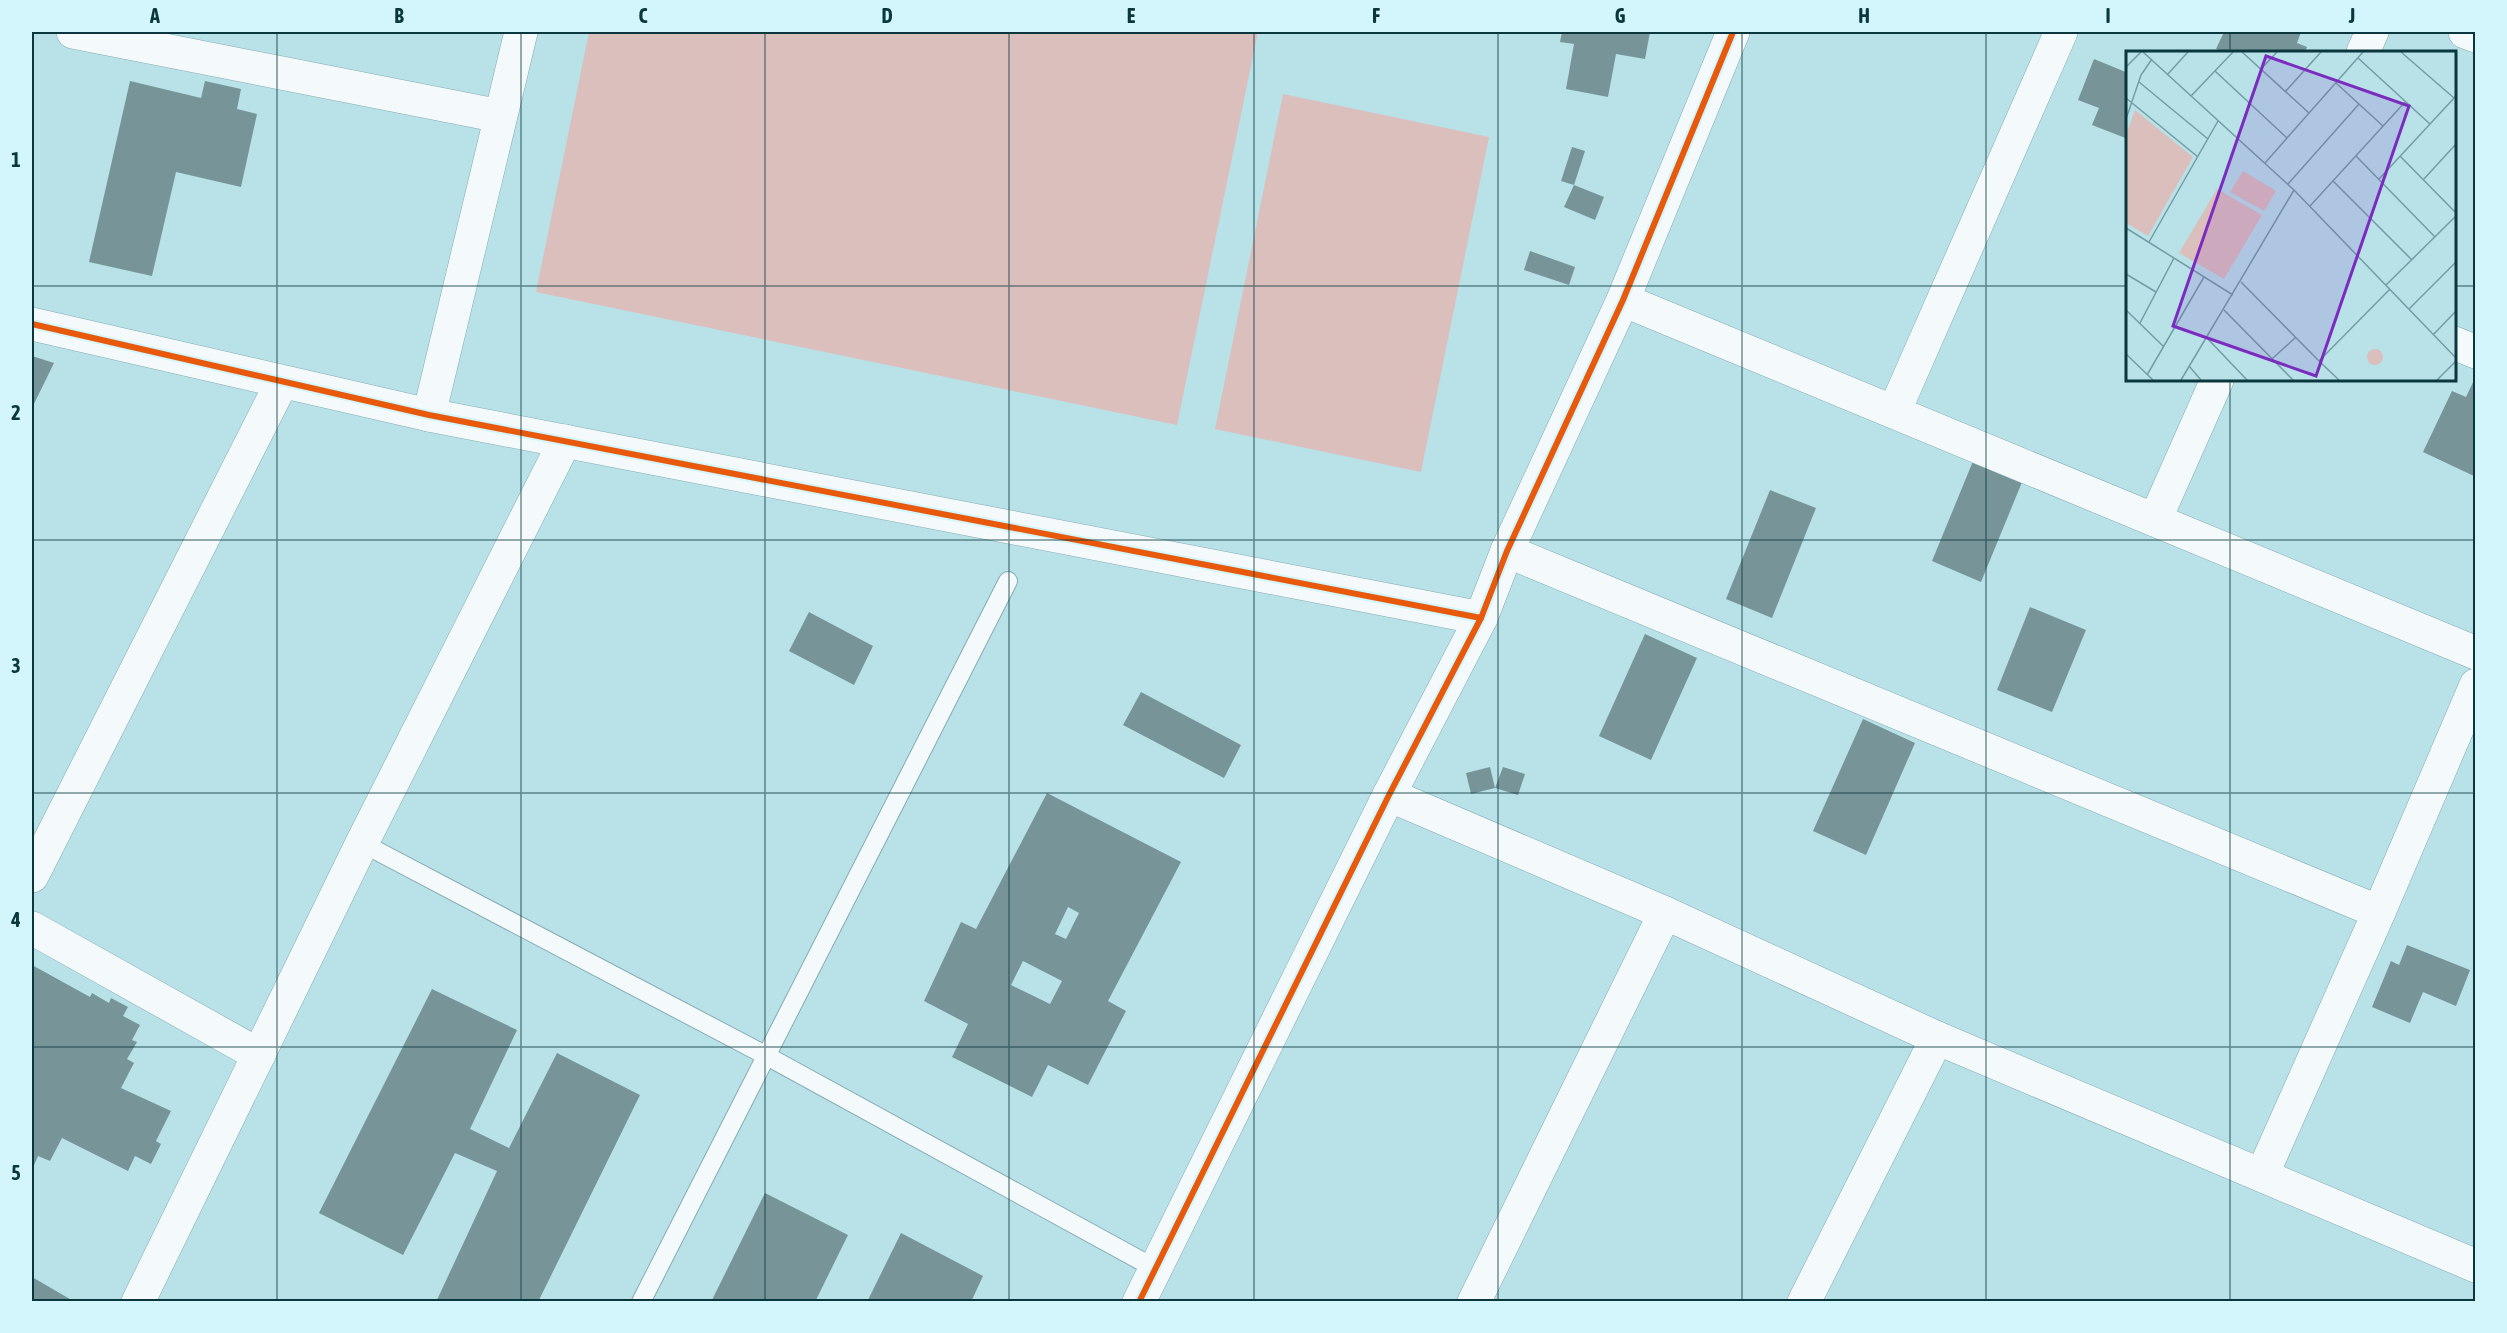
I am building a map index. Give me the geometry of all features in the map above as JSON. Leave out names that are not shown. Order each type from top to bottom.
[{"type":"street","points":[[73,32],[500,116]]},
{"type":"street","points":[[429,415],[521,32]]},
{"type":"street","points":[[1139,1302],[1389,795],[1481,618],[1507,551],[1623,300],[1734,32]]},
{"type":"street","points":[[1894,412],[2061,32]]},
{"type":"street","points":[[2363,51],[2372,32]]},
{"type":"street","points":[[2465,32],[2475,36]]},
{"type":"street","points":[[1623,300],[2475,653]]},
{"type":"street","points":[[32,324],[429,415],[1481,618]]},
{"type":"street","points":[[2456,345],[2475,352]]},
{"type":"street","points":[[2155,520],[2217,381]]},
{"type":"street","points":[[32,876],[282,382]]},
{"type":"street","points":[[138,1302],[362,843],[565,441]]},
{"type":"street","points":[[1507,551],[2379,912]]},
{"type":"street","points":[[2262,1175],[2379,912],[2475,685]]},
{"type":"street","points":[[1389,795],[1665,913],[1937,1038],[2475,1266]]},
{"type":"street","points":[[1474,1302],[1665,913]]},
{"type":"street","points":[[32,928],[259,1054]]},
{"type":"street","points":[[1815,1298],[1937,1038]]},
{"type":"lane","points":[[641,1302],[765,1054],[1008,581]]},
{"type":"lane","points":[[362,843],[765,1054],[1156,1269]]},
{"type":"shaded area","points":[[589,32],[1258,32],[1177,425],[536,292]]},
{"type":"shaded area","points":[[1283,94],[1489,137],[1421,472],[1215,429]]},
{"type":"building","points":[[1562,32],[1650,32],[1645,59],[1616,54],[1608,97],[1566,89],[1574,44],[1560,42]]},
{"type":"building","points":[[2224,32],[2301,32],[2297,43],[2307,47],[2305,51],[2222,51],[2216,49]]},
{"type":"building","points":[[2094,59],[2126,72],[2126,138],[2092,125],[2099,108],[2078,100]]},
{"type":"building","points":[[130,81],[201,98],[205,81],[241,89],[237,109],[257,114],[241,187],[176,172],[152,276],[89,262]]},
{"type":"building","points":[[1572,147],[1585,151],[1574,185],[1561,181]]},
{"type":"building","points":[[1574,185],[1604,197],[1595,220],[1564,207]]},
{"type":"building","points":[[1530,251],[1575,267],[1569,285],[1524,270]]},
{"type":"building","points":[[32,356],[54,363],[32,408]]},
{"type":"building","points":[[2476,376],[2476,477],[2423,452],[2452,391],[2466,397]]},
{"type":"building","points":[[1978,449],[2027,470],[1981,582],[1932,561]]},
{"type":"building","points":[[1770,490],[1816,508],[1772,618],[1726,599]]},
{"type":"building","points":[[2030,607],[2086,630],[2052,712],[1997,690]]},
{"type":"building","points":[[809,612],[873,646],[854,685],[789,651]]},
{"type":"building","points":[[1645,634],[1697,658],[1651,760],[1599,736]]},
{"type":"building","points":[[1141,692],[1241,745],[1224,778],[1123,725]]},
{"type":"building","points":[[1863,719],[1915,743],[1866,855],[1813,831]]},
{"type":"building","points":[[1490,767],[1495,788],[1471,794],[1466,773]]},
{"type":"building","points":[[1503,767],[1525,774],[1518,795],[1495,788]]},
{"type":"building","points":[[1047,793],[1181,862],[1108,1001],[1126,1011],[1088,1085],[1048,1065],[1032,1097],[952,1057],[968,1024],[924,1001],[961,922],[976,929]],"holes":[[[1068,907],[1079,913],[1066,939],[1055,934]],[[1023,961],[1062,981],[1050,1004],[1011,985]]]},
{"type":"building","points":[[2407,945],[2470,970],[2456,1006],[2423,992],[2410,1023],[2372,1007],[2391,961],[2399,965]]},
{"type":"building","points":[[32,965],[90,997],[92,993],[109,1003],[111,998],[128,1007],[123,1016],[140,1025],[132,1040],[137,1042],[127,1059],[134,1063],[121,1088],[171,1111],[156,1141],[161,1144],[151,1164],[135,1156],[128,1171],[62,1138],[50,1161],[38,1156],[32,1170]]},
{"type":"building","points":[[432,989],[517,1030],[470,1129],[509,1148],[557,1053],[640,1095],[538,1302],[436,1302],[497,1171],[455,1153],[403,1255],[319,1213]]},
{"type":"building","points":[[765,1193],[848,1235],[815,1302],[711,1302]]},
{"type":"building","points":[[901,1233],[983,1276],[971,1302],[867,1302]]},
{"type":"building","points":[[32,1277],[75,1302],[32,1302]]},
{"type":"cycle path","points":[[1139,1302],[1389,795],[1481,618],[1507,551],[1623,300],[1733,32]]},
{"type":"cycle path","points":[[32,324],[429,415],[1481,618]]}]
